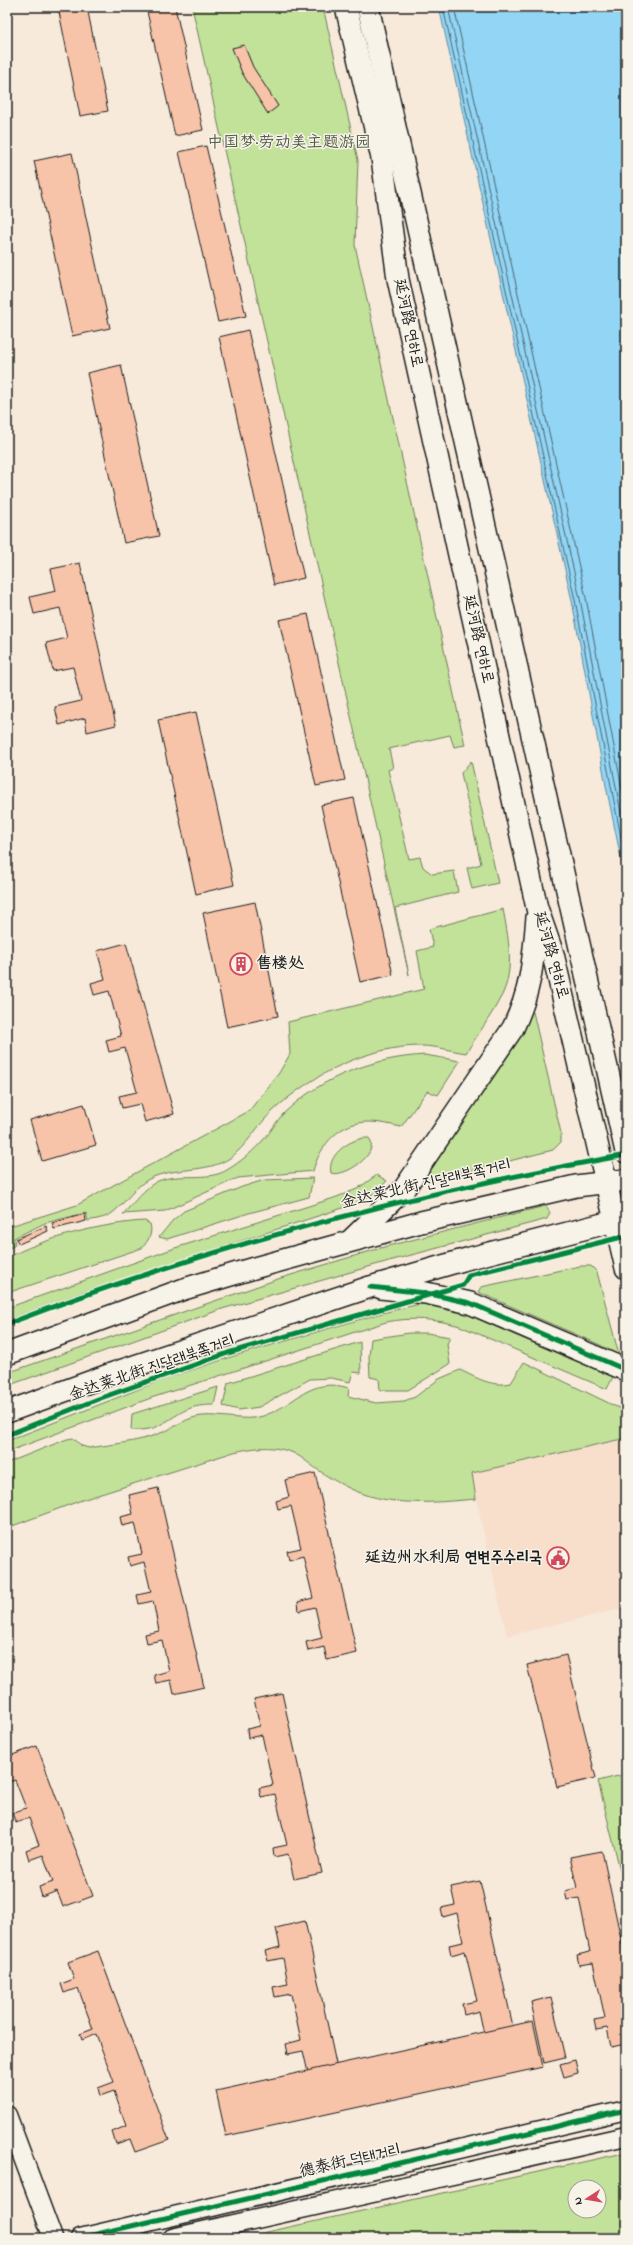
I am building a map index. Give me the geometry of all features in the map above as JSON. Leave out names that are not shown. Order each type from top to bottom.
[{"type":"main road","name":"延河路 연하로","points":[[346,7],[382,158],[398,279],[537,908],[552,954],[616,1181],[626,1268]]},
{"type":"main road","name":"延河路 연하로","points":[[368,7],[626,1152]]},
{"type":"main road","points":[[348,1242],[404,1190],[513,1028],[524,1004],[531,978],[537,908]]},
{"type":"main road","points":[[7,1354],[184,1289],[348,1242],[421,1222],[576,1186],[616,1181]]},
{"type":"main road","name":"金达莱北街 진달래북쪽거리","points":[[7,1412],[233,1332],[370,1287],[432,1268],[620,1220]]},
{"type":"main road","points":[[370,1287],[426,1292],[470,1303],[626,1370]]},
{"type":"street","name":"德泰街 덕태거리","points":[[80,2238],[626,2110]]},
{"type":"street","points":[[7,2116],[53,2238]]},
{"type":"street","points":[[172,2238],[626,2136]]},
{"type":"shaded area","name":"延边州水利局 연변주수리국","points":[[626,1438],[626,1608],[507,1636],[476,1499],[472,1473]]},
{"type":"green space","name":"中国梦·劳动美主题游园","points":[[192,7],[323,7],[358,160],[355,245],[465,745],[454,747],[450,735],[389,749],[393,768],[388,770],[409,859],[420,857],[423,867],[432,874],[454,871],[458,892],[395,908],[409,975]]},
{"type":"green space","points":[[471,761],[498,883],[472,889],[467,868],[481,864],[461,773]]},
{"type":"green space","points":[[503,909],[509,952],[506,985],[494,1010],[466,1053],[427,1046],[401,1047],[360,1057],[341,1065],[322,1075],[288,1098],[267,1117],[242,1148],[221,1163],[200,1168],[169,1172],[149,1179],[109,1215],[88,1221],[86,1213],[45,1223],[14,1238],[15,1245],[7,1249],[7,1227],[77,1205],[249,1111],[279,1073],[290,1054],[288,1022],[424,989],[417,951],[433,947],[429,929]]},
{"type":"green space","points":[[529,1010],[533,1012],[561,1133],[561,1142],[553,1150],[422,1183],[507,1055]]},
{"type":"green space","points":[[425,1055],[460,1061],[438,1095],[427,1091],[401,1127],[370,1122],[349,1126],[333,1136],[326,1144],[316,1161],[313,1171],[238,1178],[165,1211],[123,1214],[144,1191],[158,1181],[175,1177],[211,1176],[219,1174],[232,1167],[247,1156],[260,1143],[284,1113],[299,1100],[332,1079],[350,1071],[387,1060]]},
{"type":"green space","points":[[363,1138],[369,1138],[371,1144],[370,1151],[366,1157],[352,1168],[344,1172],[337,1174],[331,1173],[332,1160],[335,1155],[351,1142]]},
{"type":"green space","points":[[377,1175],[387,1181],[375,1193],[355,1204],[83,1292],[7,1320],[7,1308],[175,1248],[334,1198],[357,1189]]},
{"type":"green space","points":[[313,1178],[309,1197],[249,1213],[167,1239],[159,1237],[173,1220],[184,1211],[242,1187],[264,1180]]},
{"type":"green space","points":[[545,1206],[550,1213],[547,1219],[389,1261],[222,1309],[7,1386],[7,1373],[281,1278],[384,1247]]},
{"type":"green space","points":[[145,1221],[150,1224],[151,1231],[148,1240],[142,1248],[13,1291],[7,1289],[7,1258],[38,1244],[74,1233],[93,1228]]},
{"type":"green space","points":[[580,1266],[591,1266],[597,1272],[619,1355],[598,1344],[478,1292],[481,1287]]},
{"type":"green space","points":[[420,1304],[441,1306],[466,1314],[613,1377],[607,1389],[460,1326],[423,1320],[396,1320],[151,1398],[7,1452],[7,1441],[162,1380],[234,1356],[382,1313]]},
{"type":"green space","points":[[409,1333],[427,1333],[450,1337],[447,1344],[450,1364],[408,1390],[380,1390],[379,1379],[370,1377],[369,1356],[371,1339]]},
{"type":"green space","points":[[360,1342],[361,1373],[353,1372],[350,1382],[331,1378],[310,1379],[259,1407],[239,1410],[223,1406],[228,1383]]},
{"type":"green space","points":[[524,1362],[621,1409],[626,1416],[626,1438],[472,1473],[476,1499],[423,1502],[396,1501],[363,1494],[337,1482],[292,1452],[274,1448],[254,1448],[234,1452],[82,1500],[7,1528],[7,1463],[67,1439],[73,1438],[82,1446],[89,1448],[146,1438],[163,1432],[186,1420],[202,1416],[256,1418],[275,1411],[303,1393],[323,1386],[335,1385],[349,1388],[348,1396],[376,1403],[404,1401],[415,1397],[439,1379],[460,1370],[478,1379],[491,1383],[511,1383]]},
{"type":"green space","points":[[218,1387],[214,1405],[204,1405],[189,1409],[153,1428],[131,1430],[132,1414]]},
{"type":"green space","points":[[626,1774],[626,1894],[598,1781]]},
{"type":"green space","points":[[626,2152],[626,2238],[240,2238],[619,2154]]},
{"type":"water","points":[[439,7],[626,7],[626,883],[606,786],[572,601]]},
{"type":"building","points":[[58,7],[87,7],[108,111],[80,116]]},
{"type":"building","points":[[146,7],[175,7],[203,130],[175,136]]},
{"type":"building","points":[[244,45],[253,67],[278,106],[268,114],[242,73],[232,48]]},
{"type":"building","points":[[206,146],[246,316],[218,322],[179,152]]},
{"type":"building","points":[[72,153],[110,328],[72,336],[34,161]]},
{"type":"building","points":[[248,330],[304,578],[274,585],[219,337]]},
{"type":"building","points":[[121,365],[159,536],[124,543],[87,373]]},
{"type":"building","points":[[80,563],[116,725],[87,732],[85,718],[59,725],[55,707],[81,701],[73,667],[53,671],[46,643],[67,638],[60,608],[34,614],[30,597],[56,591],[51,569]]},
{"type":"building","points":[[308,614],[345,780],[316,786],[279,620]]},
{"type":"building","points":[[196,712],[234,885],[196,894],[158,720]]},
{"type":"building","points":[[354,798],[393,975],[360,982],[321,805]]},
{"type":"building","name":"售楼处","points":[[255,902],[278,1016],[227,1027],[203,913]]},
{"type":"building","points":[[126,943],[174,1114],[145,1122],[140,1104],[122,1108],[119,1096],[137,1092],[125,1048],[109,1052],[106,1040],[121,1036],[109,991],[94,995],[91,983],[105,979],[97,951]]},
{"type":"building","points":[[84,1104],[96,1145],[42,1161],[30,1120]]},
{"type":"building","points":[[85,1214],[86,1221],[54,1229],[52,1223]]},
{"type":"building","points":[[46,1226],[48,1231],[19,1244],[16,1239]]},
{"type":"building","points":[[315,1473],[357,1653],[327,1660],[324,1647],[308,1651],[306,1642],[322,1638],[315,1607],[299,1611],[298,1602],[313,1598],[303,1556],[289,1560],[287,1551],[301,1548],[291,1506],[278,1509],[276,1501],[289,1497],[285,1480]]},
{"type":"building","points":[[158,1488],[204,1687],[174,1694],[171,1680],[156,1683],[154,1675],[169,1671],[162,1640],[147,1643],[145,1634],[159,1631],[153,1601],[139,1604],[137,1595],[151,1592],[144,1562],[130,1566],[128,1557],[142,1554],[135,1523],[122,1526],[120,1517],[133,1514],[129,1495]]},
{"type":"building","points":[[566,1655],[596,1778],[557,1787],[527,1665]]},
{"type":"building","points":[[282,1693],[322,1873],[294,1879],[288,1854],[274,1857],[273,1848],[287,1845],[275,1794],[261,1797],[259,1788],[273,1785],[262,1735],[248,1738],[247,1729],[260,1726],[254,1699]]},
{"type":"building","points":[[37,1746],[93,1896],[63,1907],[57,1891],[42,1897],[39,1887],[53,1882],[43,1855],[29,1860],[26,1850],[39,1845],[29,1818],[16,1823],[12,1813],[26,1808],[15,1780],[7,1783],[7,1772],[11,1770],[7,1757]]},
{"type":"building","points":[[602,1851],[626,1962],[626,2044],[611,2047],[607,2028],[596,2030],[594,2020],[605,2018],[593,1963],[579,1965],[577,1955],[590,1952],[579,1898],[567,1900],[565,1891],[577,1888],[570,1857]]},
{"type":"building","points":[[480,1881],[522,2066],[493,2073],[490,2060],[475,2063],[473,2056],[488,2052],[479,2011],[464,2015],[462,2004],[477,2001],[465,1951],[451,1955],[449,1945],[463,1942],[457,1913],[443,1917],[441,1908],[455,1905],[451,1887]]},
{"type":"building","points":[[305,1921],[345,2105],[316,2111],[314,2100],[299,2103],[296,2093],[312,2090],[303,2051],[288,2054],[286,2044],[301,2040],[291,1994],[275,1997],[273,1987],[288,1984],[283,1958],[268,1961],[265,1951],[280,1947],[276,1928]]},
{"type":"building","points":[[98,1951],[169,2140],[135,2152],[130,2139],[116,2144],[112,2132],[126,2126],[114,2091],[100,2096],[98,2088],[114,2082],[96,2034],[82,2040],[80,2034],[93,2029],[78,1988],[64,1993],[61,1984],[74,1979],[68,1962]]},
{"type":"building","points":[[551,1997],[565,2058],[544,2063],[531,2002]]},
{"type":"building","points":[[533,2021],[543,2067],[226,2136],[216,2091]]},
{"type":"building","points":[[575,2060],[578,2073],[564,2077],[560,2064]]},
{"type":"cycle path","points":[[7,1324],[158,1270],[312,1224],[468,1186],[626,1155]]},
{"type":"cycle path","points":[[7,1435],[98,1399],[228,1353],[463,1285],[469,1275],[626,1236]]},
{"type":"cycle path","points":[[370,1287],[426,1293],[470,1303],[626,1370]]},
{"type":"cycle path","points":[[80,2238],[626,2110]]},
{"type":"place","name":"售楼处","points":[[241,964]]},
{"type":"place","name":"延边州水利局 연변주수리국","points":[[558,1558]]}]
